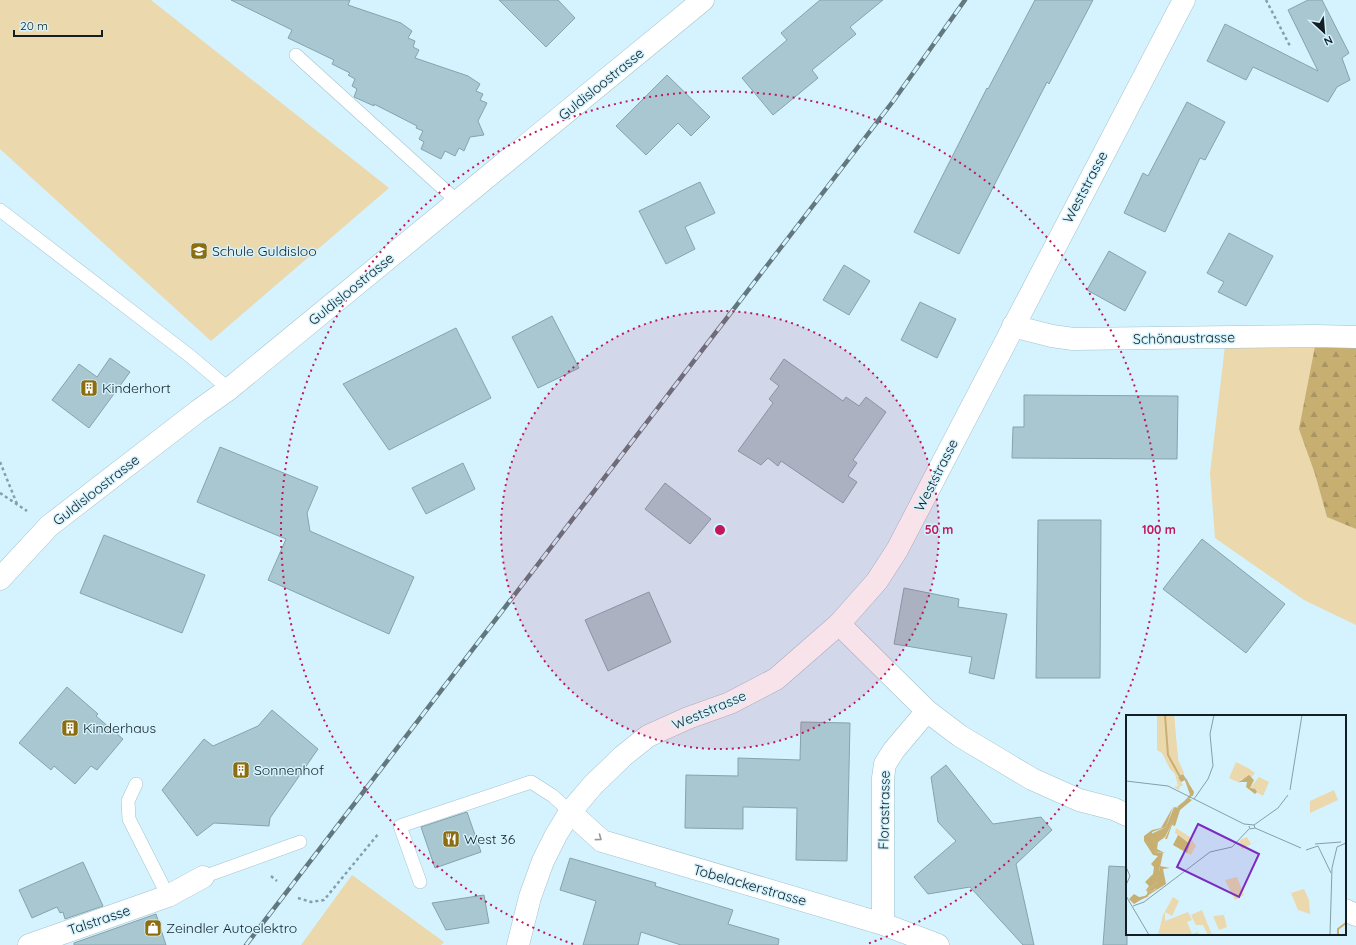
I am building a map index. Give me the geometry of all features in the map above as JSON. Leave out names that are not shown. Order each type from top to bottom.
[{"type":"street","name":"Guldisloostrasse","points":[[0,579],[49,526],[229,389],[703,0]]},
{"type":"street","name":"Weststrasse","points":[[518,945],[530,897],[543,861],[570,812],[594,785],[623,756],[648,736],[688,718],[730,703],[776,679],[839,624],[877,581],[897,550],[1184,0]]},
{"type":"street","name":"Schönaustrasse","points":[[1013,326],[1052,336],[1073,339],[1317,336],[1356,337]]},
{"type":"street","points":[[839,624],[927,712],[979,748],[1032,779],[1079,800],[1126,815]]},
{"type":"street","name":"Florastrasse","points":[[883,924],[882,778],[885,764],[894,750],[927,712]]},
{"type":"street","name":"Tobelackerstrasse","points":[[570,812],[602,841],[883,924],[938,945]]},
{"type":"street","name":"Talstrasse","points":[[29,945],[168,896],[202,877]]},
{"type":"street","points":[[1346,910],[1356,915]]},
{"type":"lane","points":[[296,55],[458,202]]},
{"type":"lane","points":[[0,210],[190,356],[229,389]]},
{"type":"lane","points":[[420,882],[400,826],[532,782],[553,796],[570,812]]},
{"type":"lane","points":[[136,784],[128,801],[129,819],[168,896]]},
{"type":"lane","name":"Talstrasse","points":[[202,877],[300,842]]},
{"type":"path","points":[[1266,0],[1290,46]]},
{"type":"path","points":[[0,462],[18,504]]},
{"type":"path","points":[[0,493],[49,526]]},
{"type":"path","points":[[298,898],[311,902],[324,900],[381,830]]},
{"type":"path","points":[[271,876],[277,881]]},
{"type":"shaded area","name":"Schule Guldisloo","points":[[0,0],[151,0],[389,188],[211,341],[0,149]]},
{"type":"shaded area","points":[[1317,336],[1315,474],[1327,516],[1356,529],[1356,625],[1304,600],[1215,538],[1210,473],[1226,337]]},
{"type":"shaded area","points":[[352,875],[444,942],[441,945],[301,945]]},
{"type":"green space","points":[[1317,336],[1356,337],[1356,529],[1327,517],[1315,474],[1299,429]]},
{"type":"building","points":[[231,0],[350,0],[348,5],[401,23],[412,31],[408,38],[415,41],[413,47],[419,50],[415,58],[468,76],[480,84],[476,91],[483,94],[480,100],[487,103],[478,121],[484,135],[470,137],[464,151],[459,148],[455,156],[445,151],[441,159],[421,149],[424,142],[419,139],[423,131],[416,128],[417,126],[374,104],[374,106],[354,97],[357,89],[352,86],[355,79],[348,75],[350,73],[332,64],[334,60],[288,38],[292,30]]},
{"type":"building","points":[[499,0],[558,0],[575,18],[546,47]]},
{"type":"building","points":[[820,0],[883,0],[850,27],[856,34],[812,70],[818,78],[773,115],[742,78],[787,40],[781,33]]},
{"type":"building","points":[[1035,0],[1093,0],[1049,84],[1047,82],[959,254],[914,232],[987,88],[988,89]]},
{"type":"building","points":[[1308,0],[1322,0],[1349,53],[1342,58],[1350,80],[1337,87],[1328,102],[1253,67],[1246,80],[1207,61],[1225,24],[1318,71],[1288,10]]},
{"type":"building","points":[[667,75],[710,117],[691,136],[678,123],[646,155],[616,126]]},
{"type":"building","points":[[1187,102],[1225,122],[1205,160],[1200,158],[1165,232],[1124,213],[1143,173],[1148,176]]},
{"type":"building","points":[[700,182],[715,213],[685,227],[695,249],[666,264],[639,211]]},
{"type":"building","points":[[1229,233],[1273,256],[1246,306],[1218,292],[1224,282],[1207,273]]},
{"type":"building","points":[[1109,251],[1146,272],[1125,311],[1087,290]]},
{"type":"building","points":[[844,265],[870,281],[849,315],[823,300]]},
{"type":"building","points":[[920,302],[956,319],[937,358],[901,340]]},
{"type":"building","points":[[552,316],[579,368],[538,388],[512,337]]},
{"type":"building","points":[[456,328],[491,398],[389,450],[343,384]]},
{"type":"building","name":"Kinderhort","points":[[110,358],[130,372],[89,428],[52,400],[79,364],[97,377]]},
{"type":"building","points":[[784,359],[843,401],[846,397],[859,406],[866,397],[886,412],[853,460],[857,463],[848,476],[857,482],[843,503],[781,461],[778,466],[768,458],[761,465],[738,451],[773,403],[769,399],[779,386],[770,379]]},
{"type":"building","points":[[1024,395],[1178,396],[1177,459],[1012,458],[1013,427],[1024,427]]},
{"type":"building","points":[[220,447],[318,487],[307,513],[310,531],[414,577],[389,634],[268,580],[286,539],[197,502]]},
{"type":"building","points":[[463,463],[475,489],[426,514],[412,488]]},
{"type":"building","points":[[665,483],[711,519],[690,544],[645,509]]},
{"type":"building","points":[[1038,520],[1101,520],[1100,678],[1036,678]]},
{"type":"building","points":[[104,535],[205,575],[182,633],[80,593]]},
{"type":"building","points":[[1202,539],[1285,604],[1246,653],[1163,589]]},
{"type":"building","points":[[904,588],[959,599],[958,607],[1007,614],[994,679],[969,673],[972,657],[894,644]]},
{"type":"building","points":[[649,592],[671,642],[608,671],[585,620]]},
{"type":"building","name":"Kinderhaus","points":[[67,687],[98,714],[96,716],[123,739],[97,770],[91,766],[75,784],[54,766],[51,770],[19,743]]},
{"type":"building","name":"Sonnenhof","points":[[272,710],[318,749],[270,818],[269,826],[214,823],[197,836],[162,790],[204,739],[213,746],[258,726]]},
{"type":"building","points":[[801,722],[850,723],[847,861],[796,860],[797,808],[743,807],[743,829],[685,828],[686,775],[738,776],[738,758],[800,760]]},
{"type":"building","points":[[946,765],[993,824],[1041,817],[1052,830],[1016,864],[1034,945],[1023,945],[970,887],[928,894],[914,877],[956,841],[938,822],[931,777]]},
{"type":"building","name":"West 36","points":[[467,812],[481,852],[435,868],[421,827]]},
{"type":"building","points":[[570,858],[656,883],[655,886],[733,910],[728,924],[779,939],[778,945],[681,945],[641,932],[638,945],[583,945],[596,901],[560,890]]},
{"type":"building","points":[[83,862],[103,906],[65,919],[63,912],[60,913],[57,907],[32,918],[19,890]]},
{"type":"building","points":[[1109,866],[1126,867],[1127,945],[1103,945]]},
{"type":"building","points":[[484,895],[489,923],[446,930],[432,903]]},
{"type":"building","points":[[156,914],[166,945],[74,945],[74,943]]},
{"type":"railway","points":[[246,945],[894,100],[965,0]]},
{"type":"place","name":"Schule Guldisloo","points":[[199,251]]},
{"type":"place","name":"Kinderhort","points":[[89,388]]},
{"type":"place","name":"Kinderhaus","points":[[70,728]]},
{"type":"place","name":"Sonnenhof","points":[[241,770]]},
{"type":"place","name":"West 36","points":[[451,839]]},
{"type":"place","name":"Zeindler Autoelektro","points":[[153,928]]}]
